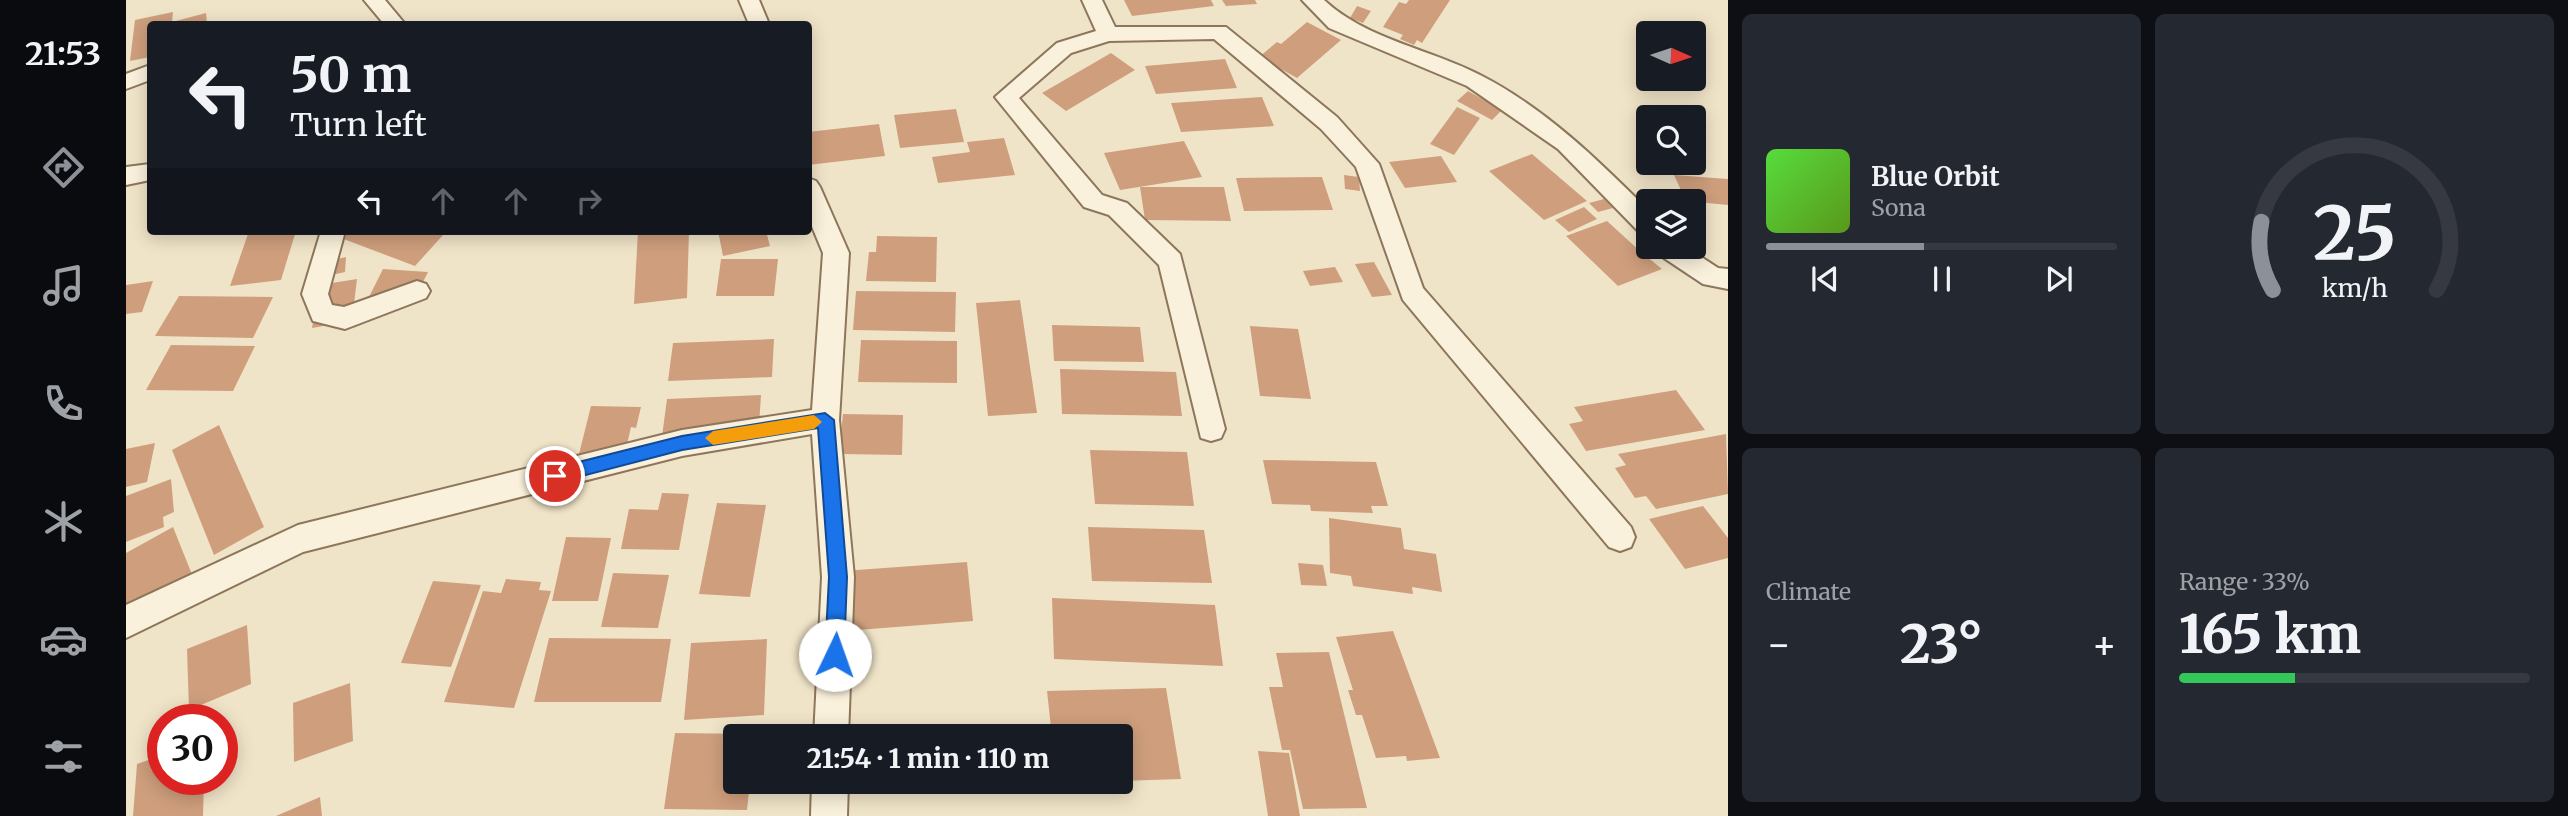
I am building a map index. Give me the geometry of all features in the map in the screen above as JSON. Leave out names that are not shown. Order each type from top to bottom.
[{"type":"street","points":[[374,0],[392,21]]},
{"type":"street","points":[[749,0],[758,21]]},
{"type":"street","points":[[1092,0],[1108,34]]},
{"type":"street","points":[[1312,0],[1336,23],[1475,81],[1566,143],[1636,213]]},
{"type":"street","points":[[1211,429],[1171,261],[1118,209],[1093,201],[1006,97],[1064,48],[1108,34],[1219,32],[1329,123],[1367,164],[1412,293],[1620,537]]},
{"type":"street","points":[[126,82],[147,73]]},
{"type":"street","points":[[126,176],[147,172]]},
{"type":"street","points":[[812,196],[836,253],[825,420],[838,577],[832,724]]},
{"type":"street","points":[[332,235],[315,294],[322,314],[345,318],[417,291]]},
{"type":"street","points":[[1685,259],[1712,277],[1728,279]]},
{"type":"street","points":[[126,622],[298,539],[682,443],[825,420]]},
{"type":"street","points":[[829,816],[830,794]]},
{"type":"building","points":[[1124,0],[1211,0],[1214,6],[1132,16]]},
{"type":"building","points":[[1222,0],[1255,0],[1257,4],[1226,6]]},
{"type":"building","points":[[1409,0],[1450,0],[1422,43],[1417,40],[1414,45],[1400,39],[1403,35],[1383,27],[1399,2],[1406,4]]},
{"type":"building","points":[[1357,6],[1371,11],[1363,23],[1350,18]]},
{"type":"building","points":[[173,12],[172,21],[147,21],[147,58],[130,61],[135,20]]},
{"type":"building","points":[[206,13],[207,21],[176,21]]},
{"type":"building","points":[[1307,22],[1341,40],[1297,78],[1259,57],[1277,42],[1281,44]]},
{"type":"building","points":[[1111,53],[1135,70],[1066,111],[1042,93]]},
{"type":"building","points":[[1225,59],[1237,88],[1156,94],[1145,66]]},
{"type":"building","points":[[1468,91],[1502,110],[1492,120],[1457,101]]},
{"type":"building","points":[[1262,97],[1274,126],[1181,132],[1171,103]]},
{"type":"building","points":[[1457,107],[1480,118],[1454,155],[1430,144]]},
{"type":"building","points":[[956,109],[964,142],[900,148],[894,115]]},
{"type":"building","points":[[879,124],[885,156],[812,165],[812,132]]},
{"type":"building","points":[[1004,138],[1015,175],[938,183],[932,157],[970,152],[967,142]]},
{"type":"building","points":[[1184,141],[1202,177],[1120,190],[1104,153]]},
{"type":"building","points":[[1532,154],[1587,201],[1544,220],[1489,171]]},
{"type":"building","points":[[1441,156],[1457,182],[1405,188],[1389,162]]},
{"type":"building","points":[[1344,175],[1359,177],[1360,191],[1345,189]]},
{"type":"building","points":[[1674,175],[1728,179],[1728,205],[1706,203],[1706,189],[1680,189]]},
{"type":"building","points":[[1322,177],[1333,210],[1244,211],[1236,178]]},
{"type":"building","points":[[1140,187],[1224,187],[1231,221],[1145,220]]},
{"type":"building","points":[[1604,199],[1613,208],[1598,212],[1589,203]]},
{"type":"building","points":[[1584,207],[1597,219],[1569,232],[1555,220]]},
{"type":"building","points":[[1607,221],[1636,247],[1636,259],[1650,259],[1662,269],[1618,286],[1566,236]]},
{"type":"building","points":[[248,235],[295,235],[281,280],[230,286]]},
{"type":"building","points":[[344,235],[443,235],[415,266],[341,238]]},
{"type":"building","points":[[638,235],[689,235],[687,298],[634,304]]},
{"type":"building","points":[[719,235],[767,235],[770,246],[723,256]]},
{"type":"building","points":[[877,236],[937,237],[936,282],[866,281],[869,252],[876,252]]},
{"type":"building","points":[[346,257],[345,272],[309,280],[310,265]]},
{"type":"building","points":[[721,259],[778,259],[774,296],[716,296]]},
{"type":"building","points":[[1374,262],[1392,295],[1372,297],[1355,264]]},
{"type":"building","points":[[1335,267],[1343,282],[1310,286],[1303,271]]},
{"type":"building","points":[[383,269],[428,272],[411,306],[366,303]]},
{"type":"building","points":[[357,279],[352,321],[312,328],[319,285]]},
{"type":"building","points":[[153,281],[142,312],[126,314],[126,285]]},
{"type":"building","points":[[856,291],[956,292],[955,332],[853,330]]},
{"type":"building","points":[[179,296],[273,297],[253,338],[155,336]]},
{"type":"building","points":[[1020,300],[1037,413],[988,416],[976,303]]},
{"type":"building","points":[[1052,325],[1140,327],[1144,362],[1054,361]]},
{"type":"building","points":[[1250,326],[1298,329],[1311,399],[1260,396]]},
{"type":"building","points":[[774,339],[772,377],[668,381],[673,343]]},
{"type":"building","points":[[861,340],[957,341],[957,383],[858,382]]},
{"type":"building","points":[[171,345],[255,346],[233,391],[146,390]]},
{"type":"building","points":[[1060,369],[1176,372],[1182,416],[1062,414]]},
{"type":"building","points":[[1676,390],[1705,430],[1586,451],[1569,424],[1583,421],[1574,407]]},
{"type":"building","points":[[761,395],[758,441],[661,444],[667,399]]},
{"type":"building","points":[[591,406],[641,407],[636,428],[631,427],[621,471],[575,470]]},
{"type":"building","points":[[843,414],[903,415],[902,455],[839,454]]},
{"type":"building","points":[[219,425],[264,527],[214,555],[172,450]]},
{"type":"building","points":[[1726,434],[1728,494],[1656,509],[1646,496],[1635,498],[1615,468],[1626,465],[1618,454]]},
{"type":"building","points":[[155,443],[147,482],[126,487],[126,449]]},
{"type":"building","points":[[1090,450],[1187,452],[1194,506],[1095,504]]},
{"type":"building","points":[[1263,460],[1376,462],[1388,506],[1371,506],[1373,513],[1311,511],[1310,505],[1272,504]]},
{"type":"building","points":[[171,479],[174,512],[163,517],[164,527],[126,542],[126,496]]},
{"type":"building","points":[[662,493],[689,494],[679,550],[621,549],[629,509],[658,510]]},
{"type":"building","points":[[717,503],[766,505],[750,597],[699,594]]},
{"type":"building","points":[[1703,506],[1728,538],[1728,558],[1685,569],[1649,519]]},
{"type":"building","points":[[1329,518],[1401,528],[1404,549],[1436,554],[1442,592],[1412,587],[1413,594],[1353,586],[1351,576],[1330,573]]},
{"type":"building","points":[[173,527],[193,577],[126,615],[126,553]]},
{"type":"building","points":[[1088,527],[1204,530],[1212,583],[1092,581]]},
{"type":"building","points":[[566,537],[611,538],[598,601],[552,601]]},
{"type":"building","points":[[967,562],[973,621],[845,631],[843,571]]},
{"type":"building","points":[[1298,563],[1323,565],[1327,586],[1301,585]]},
{"type":"building","points":[[613,573],[669,575],[658,628],[601,627]]},
{"type":"building","points":[[506,579],[541,582],[539,590],[551,591],[514,708],[444,702],[483,591],[501,593]]},
{"type":"building","points":[[433,581],[481,585],[451,667],[401,663]]},
{"type":"building","points":[[1052,598],[1215,605],[1223,666],[1054,659]]},
{"type":"building","points":[[247,625],[251,684],[203,704],[189,704],[187,649]]},
{"type":"building","points":[[1393,631],[1440,758],[1407,761],[1406,756],[1376,758],[1362,715],[1356,715],[1348,690],[1353,690],[1336,637]]},
{"type":"building","points":[[549,638],[671,639],[661,702],[534,702]]},
{"type":"building","points":[[767,639],[764,715],[684,720],[691,643]]},
{"type":"building","points":[[1329,652],[1367,808],[1303,809],[1290,750],[1282,750],[1269,687],[1283,687],[1276,653]]},
{"type":"building","points":[[350,683],[353,741],[294,762],[293,703]]},
{"type":"building","points":[[1166,688],[1181,779],[1133,781],[1133,724],[1051,724],[1047,691]]},
{"type":"building","points":[[675,733],[723,734],[723,794],[749,794],[747,810],[664,809]]},
{"type":"building","points":[[1258,751],[1289,753],[1300,816],[1268,816]]},
{"type":"building","points":[[147,761],[147,795],[204,795],[203,816],[133,816],[137,764]]},
{"type":"building","points":[[320,797],[322,816],[276,816]]},
{"type":"slow traffic","points":[[713,438],[814,422]]},
{"type":"route","points":[[555,476],[682,443],[825,420],[838,577],[835,655]]}]
